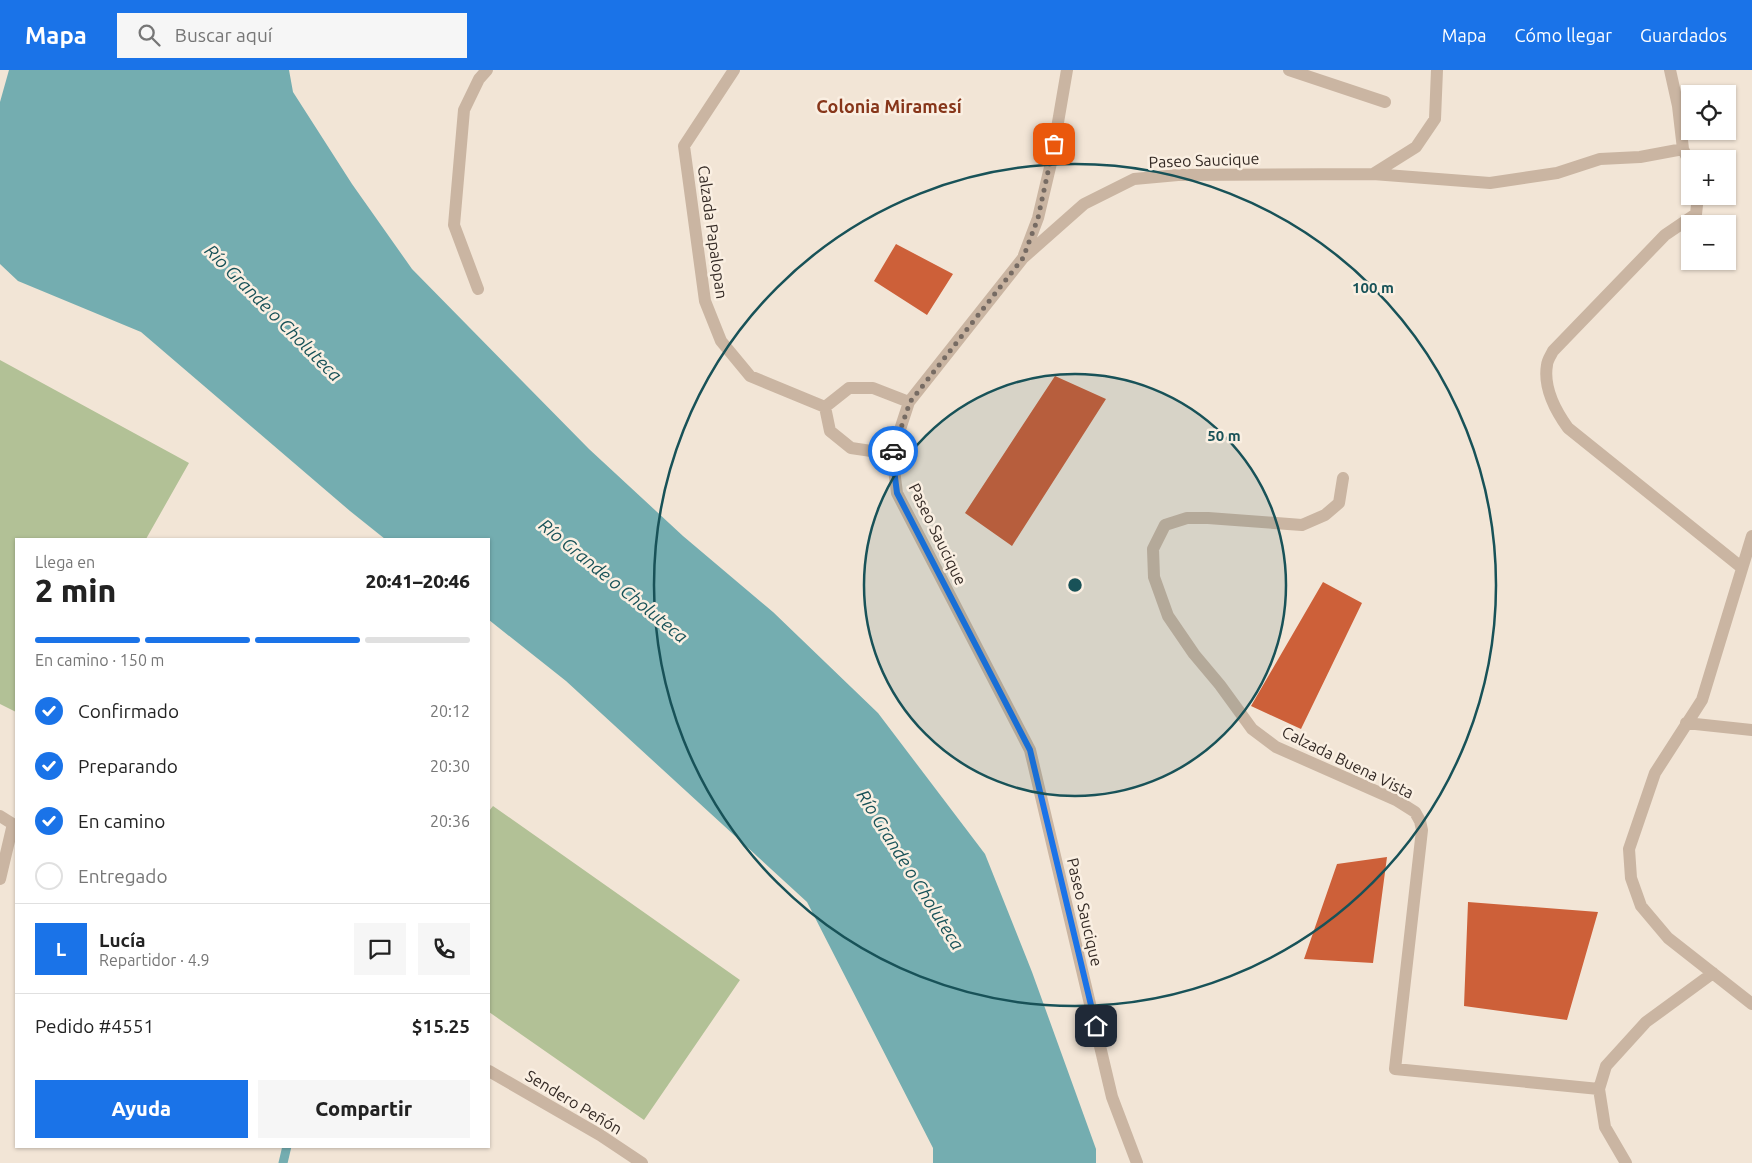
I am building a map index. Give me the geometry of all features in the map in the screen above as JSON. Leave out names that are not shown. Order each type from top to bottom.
[{"type":"street","points":[[478,289],[454,224],[464,110],[479,79],[487,70]]},
{"type":"street","name":"Calzada Papalopan","points":[[734,70],[684,146],[705,300],[721,341],[750,376],[825,407]]},
{"type":"street","points":[[1023,258],[1038,218],[1051,162],[1066,70]]},
{"type":"street","points":[[1288,70],[1385,102]]},
{"type":"street","points":[[1373,174],[1416,147],[1435,119],[1437,70]]},
{"type":"street","points":[[1670,70],[1678,106],[1684,149]]},
{"type":"street","name":"Paseo Saucique","points":[[1137,1163],[1112,1097],[1030,750],[897,493],[892,454],[910,402],[1023,258],[1084,204],[1134,179],[1178,175],[1373,174],[1490,183],[1557,173],[1600,159],[1640,157],[1684,149]]},
{"type":"street","points":[[1697,205],[1696,214],[1665,235],[1553,351],[1546,364],[1546,380],[1555,411],[1568,428],[1741,567]]},
{"type":"street","points":[[892,454],[851,448],[830,431],[825,407],[849,388],[873,388],[910,402]]},
{"type":"street","name":"Calzada Buena Vista","points":[[1343,478],[1340,503],[1325,516],[1302,525],[1208,518],[1188,518],[1165,525],[1153,549],[1154,577],[1168,616],[1194,654],[1220,685],[1252,729],[1276,747],[1396,800],[1415,812],[1420,821],[1422,830],[1396,1069],[1599,1088]]},
{"type":"street","points":[[1752,536],[1702,700],[1655,773],[1629,849],[1631,878],[1641,906],[1668,938],[1752,1004]]},
{"type":"street","points":[[1686,723],[1752,730]]},
{"type":"street","points":[[0,816],[15,825],[0,879]]},
{"type":"street","points":[[1626,1163],[1605,1127],[1599,1088],[1606,1066],[1646,1022],[1713,973]]},
{"type":"street","name":"Sendero Peñón","points":[[490,1072],[600,1135],[642,1163]]},
{"type":"green space","points":[[0,360],[189,463],[147,538],[15,538],[15,712],[0,704]]},
{"type":"green space","points":[[493,806],[740,980],[644,1120],[490,1013],[490,810]]},
{"type":"water","name":"Río Grande o Choluteca","points":[[9,70],[289,70],[293,92],[352,184],[412,269],[589,449],[683,536],[773,612],[878,713],[985,854],[1032,972],[1096,1149],[1096,1163],[933,1163],[933,1148],[807,902],[566,681],[490,621],[490,538],[384,538],[141,332],[18,281],[0,264],[0,102]]},
{"type":"building","points":[[896,244],[953,274],[927,315],[874,281]]},
{"type":"building","points":[[1055,376],[1106,399],[1012,546],[965,513]]},
{"type":"building","points":[[1323,582],[1362,603],[1301,729],[1251,706]]},
{"type":"building","points":[[1387,857],[1373,963],[1304,959],[1337,864]]},
{"type":"building","points":[[1468,902],[1598,912],[1567,1020],[1464,1006]]},
{"type":"waterway","points":[[283,1163],[287,1148]]},
{"type":"way so far","points":[[893,451],[910,402],[1023,258],[1038,218],[1054,144]]},
{"type":"district","name":"Colonia Miramesí","points":[[889,107]]},
{"type":"route","points":[[893,451],[897,493],[1030,750],[1096,1026]]}]
